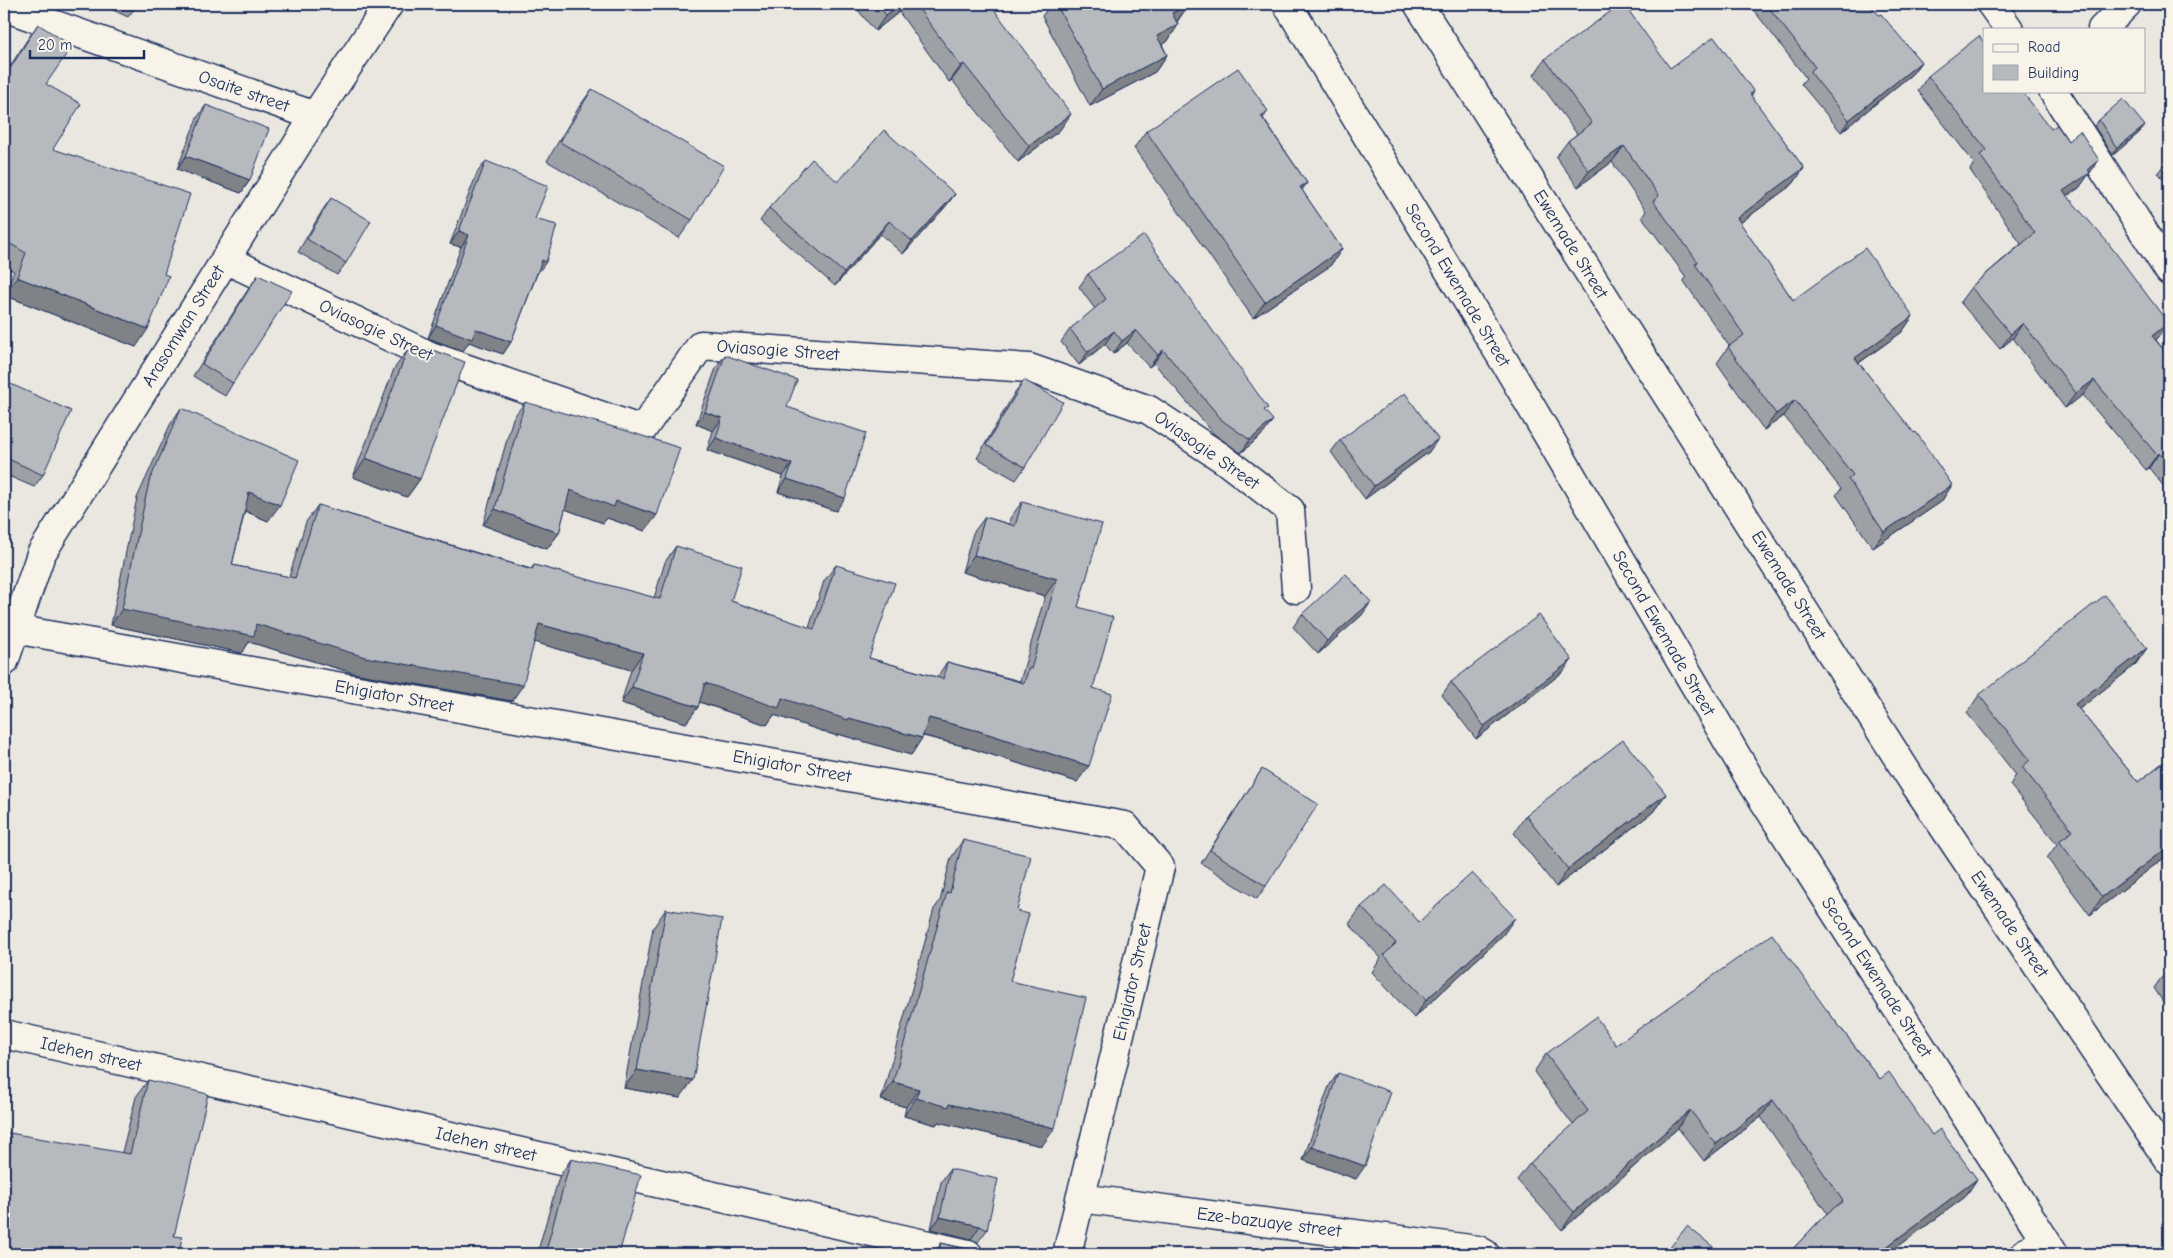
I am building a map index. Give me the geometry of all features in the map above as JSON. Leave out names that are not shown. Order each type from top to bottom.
[{"type":"street","name":"Arasomwan Street","points":[[4,662],[41,554],[314,116],[388,4]]},
{"type":"street","name":"Second Ewemade Street","points":[[1287,4],[1513,376],[1750,779],[2041,1249]]},
{"type":"street","name":"Ewemade Street","points":[[1418,4],[1912,780],[2169,1161]]},
{"type":"street","points":[[1991,4],[2008,28]]},
{"type":"street","points":[[2103,28],[2127,4]]},
{"type":"street","name":"Osaite street","points":[[4,7],[314,116]]},
{"type":"street","points":[[2054,92],[2169,272]]},
{"type":"street","name":"Oviasogie Street","points":[[225,259],[430,356],[642,430],[701,345],[1029,368],[1150,410],[1222,458],[1290,510],[1296,589]]},
{"type":"street","name":"Ehigiator Street","points":[[14,629],[1125,826],[1160,867],[1067,1254]]},
{"type":"street","name":"Idehen street","points":[[4,1034],[968,1254]]},
{"type":"street","name":"Eze-bazuaye street","points":[[1080,1198],[1478,1250],[1485,1254]]},
{"type":"building","points":[[877,4],[901,4],[886,15]]},
{"type":"building","points":[[915,4],[990,4],[1071,114],[1029,146],[964,64],[961,66]]},
{"type":"building","points":[[1056,4],[1189,4],[1172,13],[1178,25],[1157,36],[1167,55],[1102,89]]},
{"type":"building","points":[[1621,4],[1624,4],[1670,68],[1714,37],[1754,92],[1750,94],[1804,168],[1737,218],[1793,300],[1865,248],[1913,316],[1855,358],[1914,433],[1916,432],[1952,485],[1884,532],[1848,479],[1853,475],[1795,400],[1776,414],[1728,347],[1744,335],[1695,264],[1698,262],[1653,201],[1659,196],[1624,146],[1589,171],[1568,141],[1592,123],[1545,59]]},
{"type":"building","points":[[1766,4],[1869,4],[1879,15],[1881,14],[1921,62],[1849,120],[1810,72],[1815,67]]},
{"type":"building","points":[[38,24],[72,46],[46,84],[81,104],[53,149],[190,194],[164,274],[169,276],[148,329],[17,277],[26,253],[4,240],[4,70],[8,72]]},
{"type":"building","points":[[1979,36],[1983,42],[1983,92],[2023,92],[2051,129],[2057,125],[2068,141],[2080,131],[2099,160],[2088,169],[2090,173],[2063,191],[2109,244],[2168,323],[2152,336],[2169,356],[2169,465],[2159,453],[2157,455],[2094,380],[2076,393],[2023,323],[2011,334],[1971,287],[2035,233],[1980,155],[1987,150],[1928,76]]},
{"type":"building","points":[[1238,68],[1268,111],[1261,116],[1307,183],[1300,187],[1342,249],[1265,302],[1146,131]]},
{"type":"building","points":[[592,89],[724,166],[692,220],[560,142]]},
{"type":"building","points":[[2123,99],[2145,126],[2117,148],[2099,120]]},
{"type":"building","points":[[206,105],[269,129],[250,180],[186,156]]},
{"type":"building","points":[[884,130],[955,194],[912,241],[889,221],[844,273],[769,208],[812,159],[838,182]]},
{"type":"building","points":[[486,161],[548,186],[535,219],[557,225],[546,262],[542,260],[511,342],[476,329],[472,339],[436,325],[469,235],[459,231]]},
{"type":"building","points":[[331,198],[371,221],[346,263],[307,239]]},
{"type":"building","points":[[1144,235],[1268,408],[1264,410],[1273,420],[1250,440],[1223,421],[1163,350],[1158,355],[1136,330],[1122,341],[1114,331],[1088,352],[1070,329],[1106,299],[1088,274]]},
{"type":"building","points":[[258,275],[292,291],[233,383],[202,364]]},
{"type":"building","points":[[430,349],[465,362],[420,479],[366,458],[407,351],[426,358]]},
{"type":"building","points":[[725,355],[797,380],[787,407],[866,433],[845,498],[787,479],[792,464],[716,438],[722,418],[705,412]]},
{"type":"building","points":[[1024,380],[1063,402],[1025,467],[986,445]]},
{"type":"building","points":[[4,381],[71,411],[43,475],[4,457]]},
{"type":"building","points":[[1405,393],[1438,439],[1374,486],[1340,440]]},
{"type":"building","points":[[525,402],[680,448],[657,515],[616,501],[614,507],[570,490],[559,533],[495,509]]},
{"type":"building","points":[[181,408],[299,460],[280,505],[249,492],[232,565],[295,578],[318,505],[532,570],[534,565],[660,599],[676,546],[742,566],[731,601],[814,629],[836,565],[895,583],[869,658],[943,679],[947,662],[1024,683],[1029,668],[1031,669],[1057,579],[974,555],[985,517],[1015,526],[1022,502],[1102,524],[1078,607],[1113,617],[1093,688],[1112,694],[1089,766],[979,731],[929,718],[922,738],[849,718],[848,720],[782,698],[779,708],[705,683],[698,707],[632,687],[643,653],[539,624],[523,685],[365,657],[256,624],[254,636],[122,609],[149,482]]},
{"type":"building","points":[[1346,574],[1371,602],[1327,641],[1302,614]]},
{"type":"building","points":[[2105,595],[2147,648],[2075,704],[2138,782],[2169,758],[2169,846],[2102,897],[2059,841],[2073,831],[2022,767],[2030,760],[1979,695]]},
{"type":"building","points":[[1539,615],[1572,660],[1484,726],[1451,682]]},
{"type":"building","points":[[1623,740],[1666,794],[1568,869],[1526,815]]},
{"type":"building","points":[[1262,769],[1318,804],[1266,886],[1210,850]]},
{"type":"building","points":[[963,840],[1031,856],[1017,911],[1029,914],[1010,981],[1086,998],[1055,1128],[949,1104],[948,1107],[916,1098],[919,1089],[893,1082],[947,892],[950,893]]},
{"type":"building","points":[[1472,873],[1515,918],[1426,1000],[1384,955],[1396,943],[1361,907],[1386,885],[1419,922]]},
{"type":"building","points":[[666,909],[722,919],[693,1080],[637,1070]]},
{"type":"building","points":[[1772,934],[1880,1079],[1889,1072],[1932,1135],[1940,1129],[1977,1179],[1877,1254],[1788,1254],[1825,1215],[1843,1201],[1773,1100],[1716,1144],[1690,1110],[1574,1212],[1530,1163],[1588,1111],[1546,1054],[1596,1017],[1616,1045]]},
{"type":"building","points":[[1338,1073],[1391,1092],[1365,1166],[1312,1147]]},
{"type":"building","points":[[148,1080],[208,1094],[174,1236],[182,1237],[179,1254],[4,1254],[4,1132],[130,1154]]},
{"type":"building","points":[[571,1159],[641,1175],[619,1254],[545,1254]]},
{"type":"building","points":[[950,1169],[998,1179],[987,1230],[980,1226],[940,1217]]},
{"type":"building","points":[[1687,1226],[1722,1254],[1665,1254]]},
{"type":"building","points":[[941,1243],[977,1252],[992,1248],[991,1254],[938,1254]]}]
